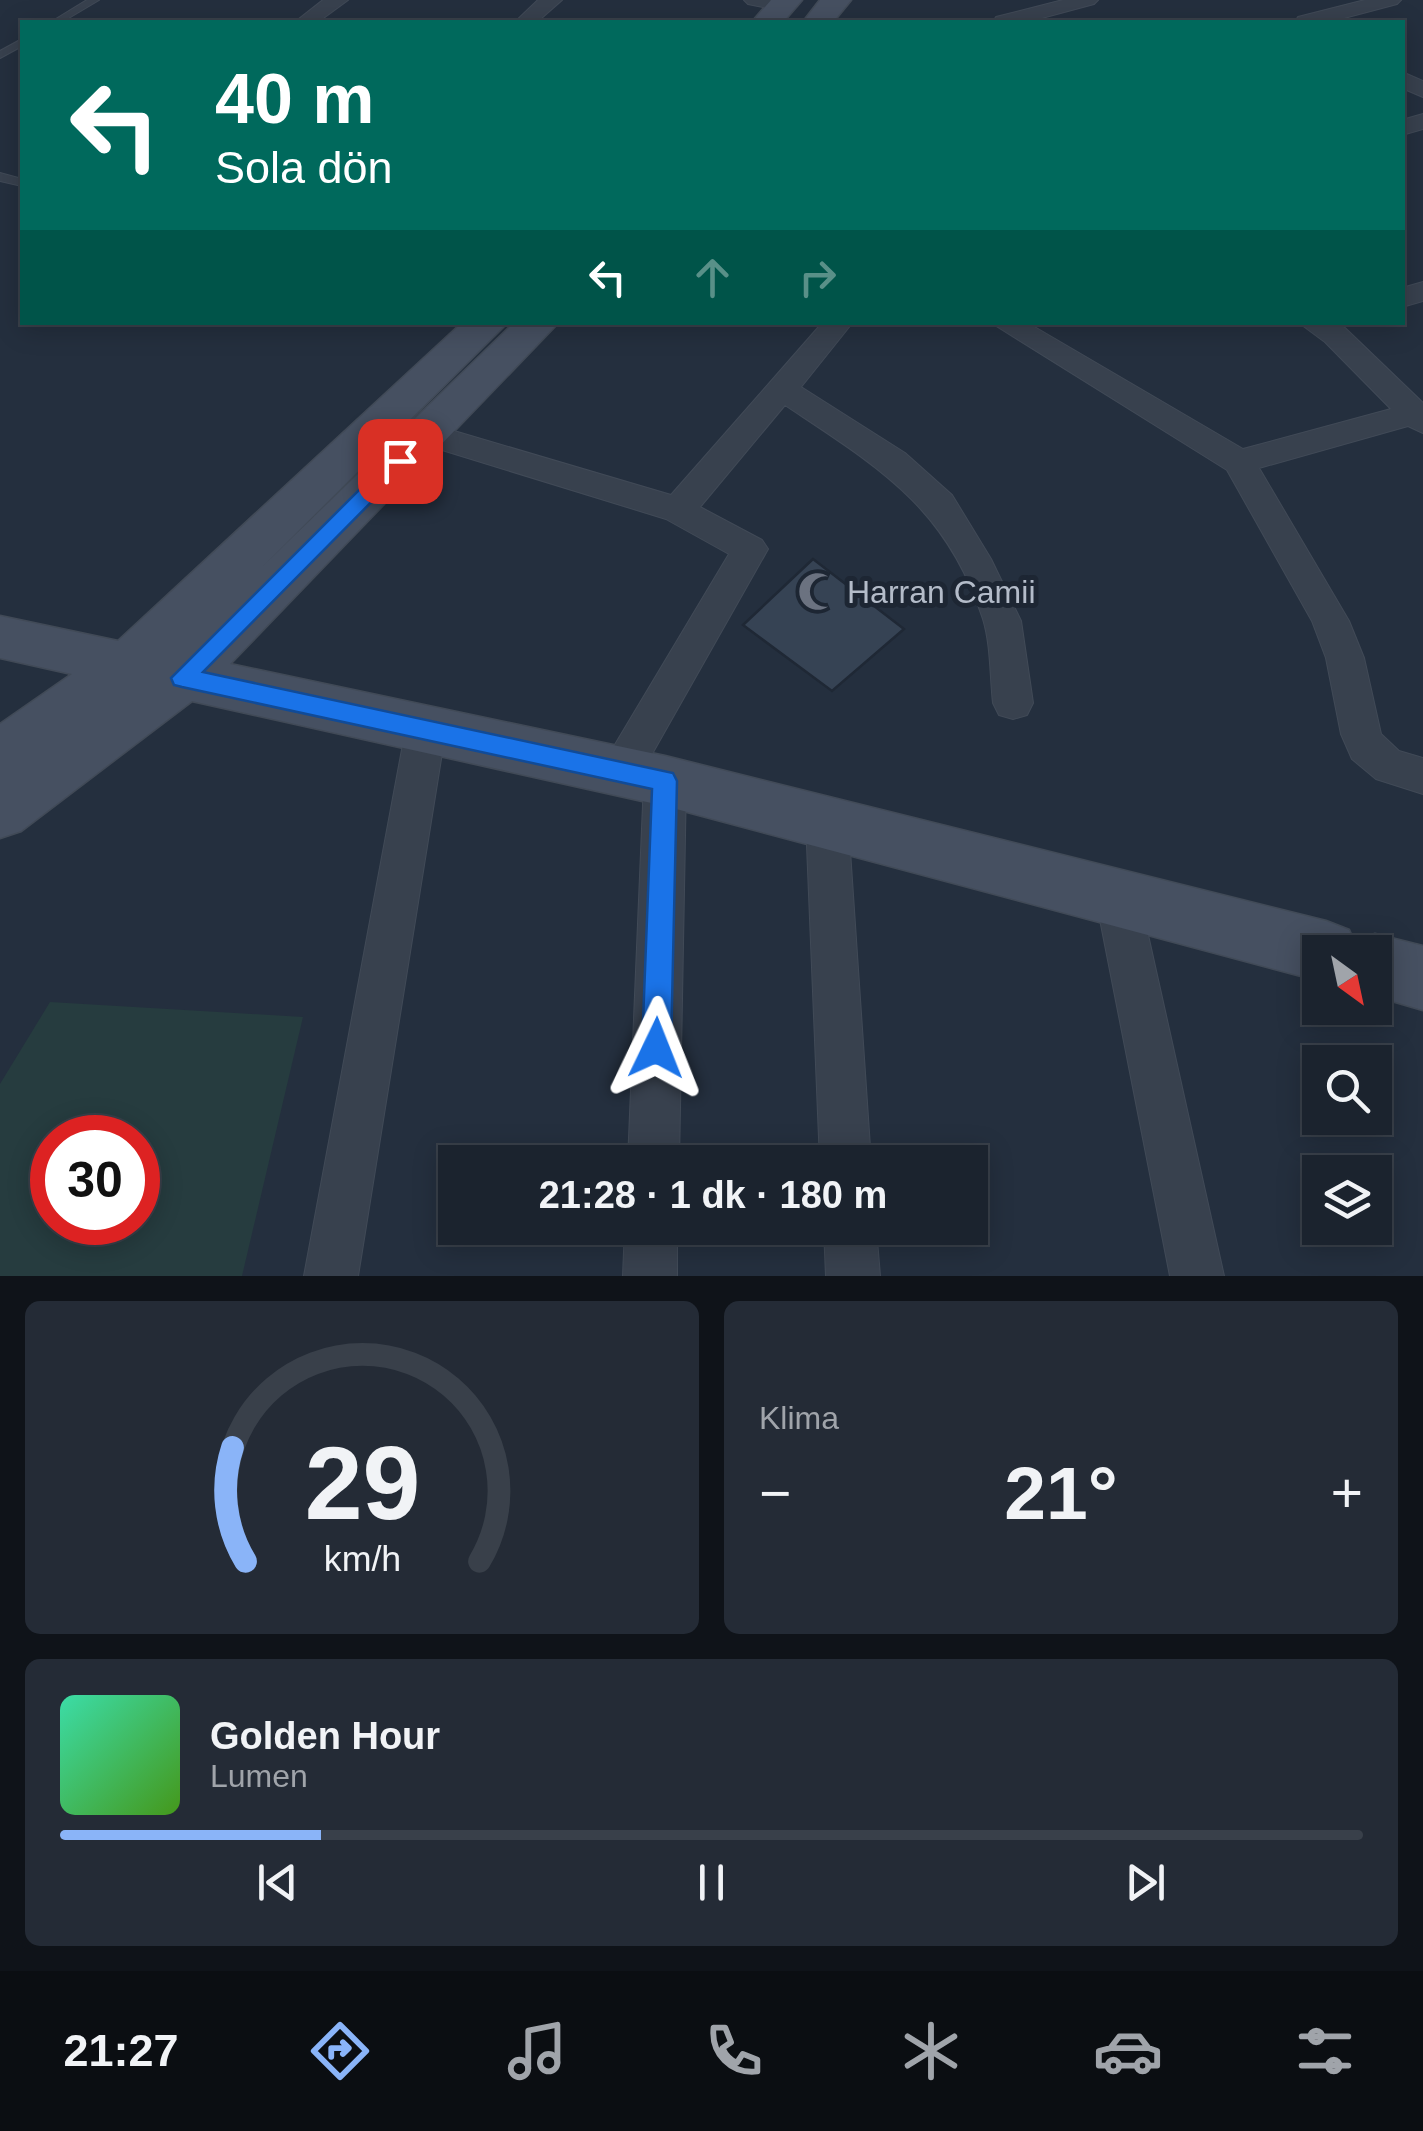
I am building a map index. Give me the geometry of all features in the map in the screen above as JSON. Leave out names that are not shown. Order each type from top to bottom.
[{"type":"main road","points":[[820,20],[836,0]]},
{"type":"main road","points":[[0,755],[156,670],[485,325]]},
{"type":"main road","points":[[0,812],[156,670],[428,434],[536,325]]},
{"type":"main road","points":[[0,637],[643,776],[1302,946]]},
{"type":"main road","points":[[1392,970],[1423,978]]},
{"type":"street","points":[[308,20],[337,0]]},
{"type":"street","points":[[527,20],[551,0]]},
{"type":"street","points":[[1011,20],[1080,0]]},
{"type":"street","points":[[1314,20],[1390,0]]},
{"type":"street","points":[[678,510],[836,325]]},
{"type":"street","points":[[1009,325],[1239,462],[1312,585],[1342,647],[1360,732],[1372,754],[1402,772],[1423,776]]},
{"type":"street","points":[[1321,325],[1419,418]]},
{"type":"street","points":[[782,390],[893,461],[940,504],[973,559],[1002,622],[1013,703]]},
{"type":"street","points":[[1239,462],[1419,418]]},
{"type":"street","points":[[428,434],[678,510],[750,549],[643,776],[653,1145]]},
{"type":"street","points":[[332,1276],[426,728]]},
{"type":"street","points":[[827,821],[845,1145]]},
{"type":"street","points":[[1118,899],[1197,1276]]},
{"type":"street","points":[[650,1276],[651,1245]]},
{"type":"street","points":[[851,1245],[852,1276]]},
{"type":"lane","points":[[59,20],[94,0]]},
{"type":"green space","points":[[50,1002],[303,1017],[242,1276],[0,1276],[0,1084]]},
{"type":"building","name":"Harran Camii","points":[[813,559],[904,629],[832,691],[743,625]]},
{"type":"place","name":"Harran Camii","points":[[817,592]]},
{"type":"route","points":[[400,461],[182,678],[664,781],[656,1048]]}]
